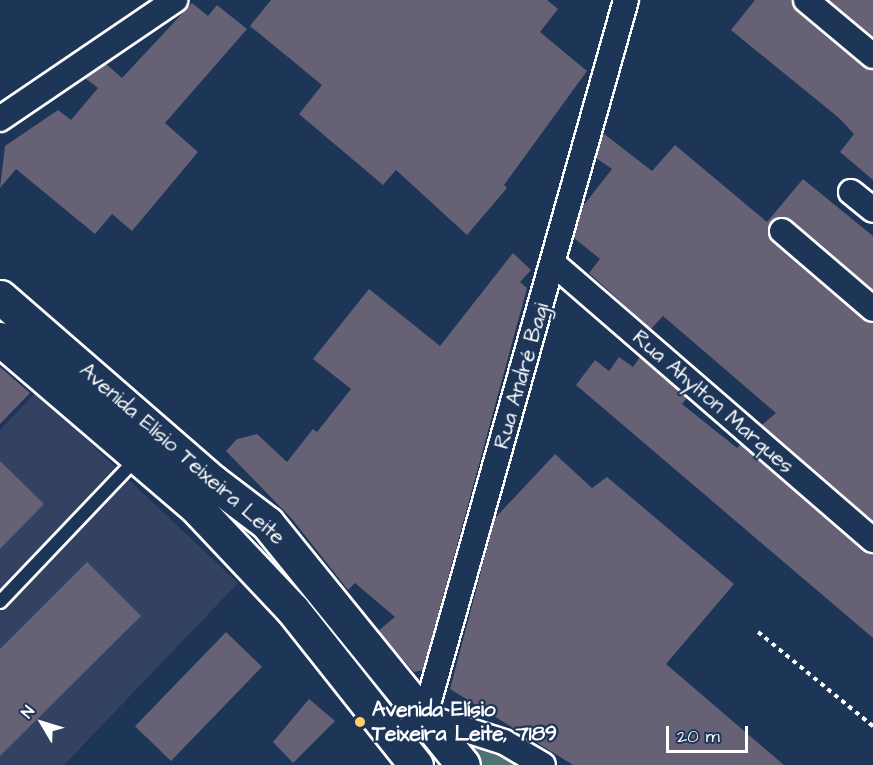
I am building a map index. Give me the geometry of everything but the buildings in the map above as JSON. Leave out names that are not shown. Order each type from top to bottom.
[{"type":"main road","name":"Avenida Elísio Teixeira Leite","points":[[0,297],[213,482],[267,523],[463,765]]},
{"type":"main road","name":"Avenida Elísio Teixeira Leite","points":[[0,339],[194,505],[293,610],[406,752]]},
{"type":"street","points":[[0,119],[175,0]]},
{"type":"street","name":"Rua André Bagi","points":[[423,716],[554,264],[626,0]]},
{"type":"street","points":[[806,0],[873,56]]},
{"type":"street","points":[[851,192],[873,210]]},
{"type":"street","points":[[782,231],[873,309]]},
{"type":"street","name":"Rua Ahylton Marques","points":[[554,264],[873,540]]},
{"type":"street","points":[[406,752],[423,716],[504,742],[543,765]]},
{"type":"lane","points":[[0,602],[139,456]]},
{"type":"path","points":[[758,632],[873,726]]},
{"type":"shaded area","points":[[36,392],[238,583],[64,765],[0,765],[0,430]]},
{"type":"green space","points":[[422,706],[543,765],[458,765]]},
{"type":"place","name":"Avenida Elísio Teixeira Leite, 7189","points":[[360,722]]}]
